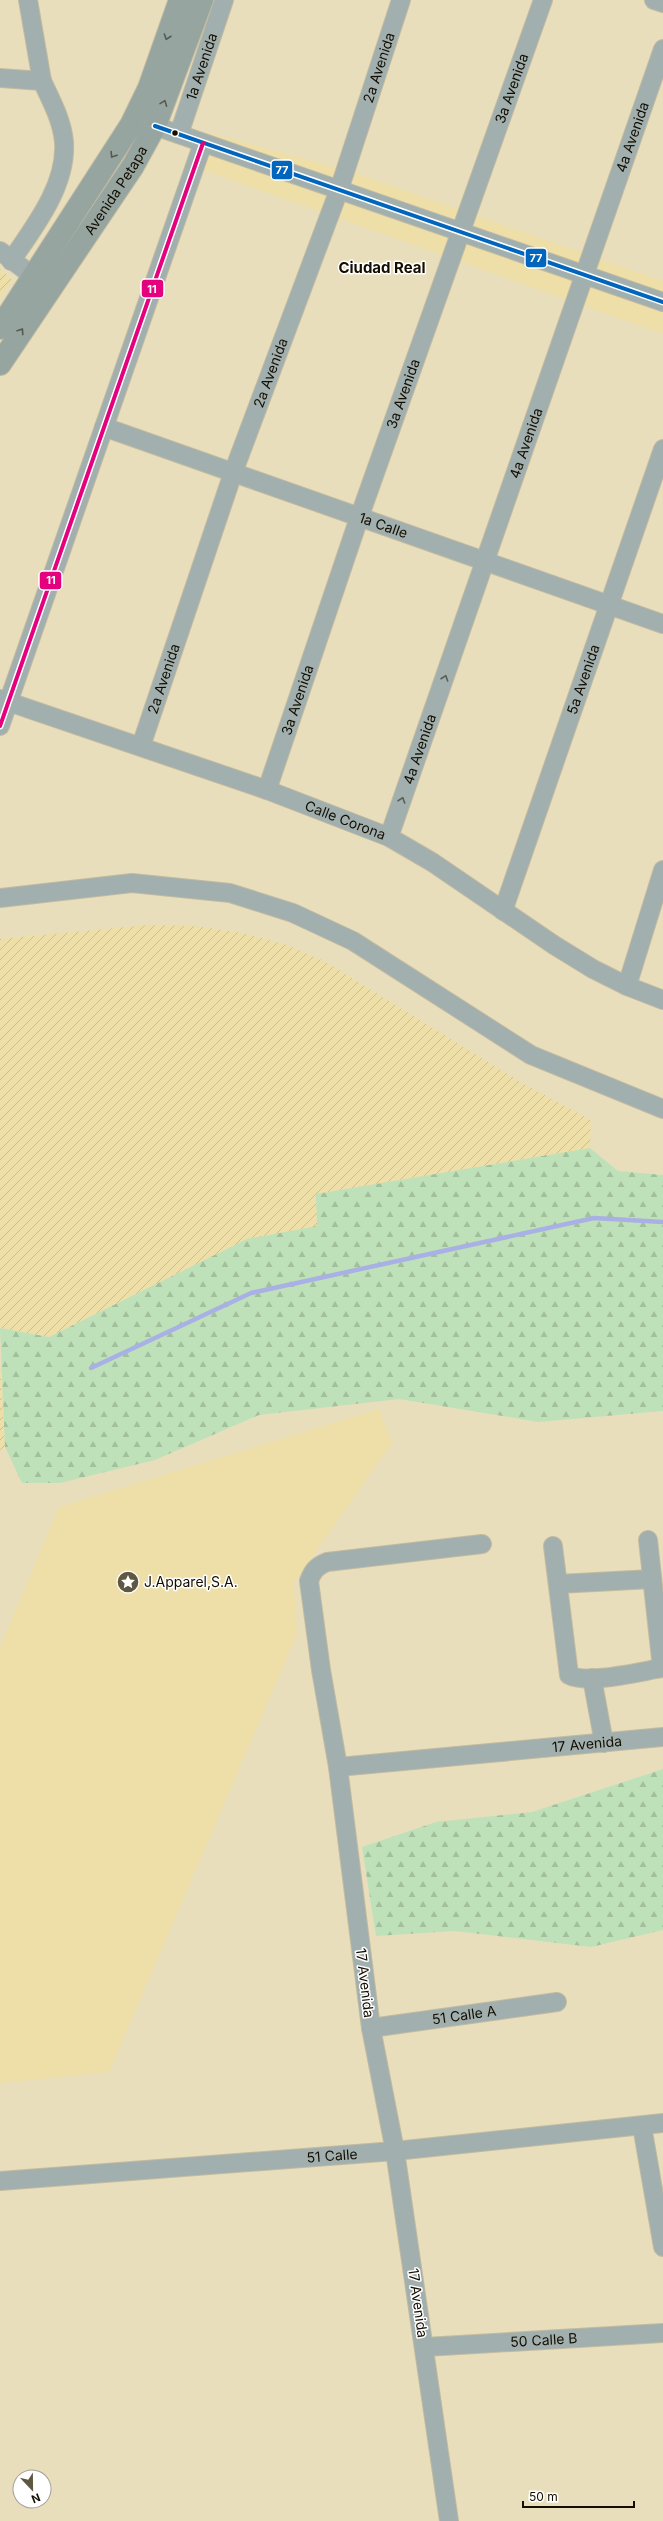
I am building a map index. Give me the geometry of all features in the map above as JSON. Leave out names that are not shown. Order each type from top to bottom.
[{"type":"main road","name":"Avenida Petapa","points":[[0,328],[131,125],[149,88],[180,0]]},
{"type":"main road","name":"Avenida Petapa","points":[[0,364],[133,166],[155,126],[202,0]]},
{"type":"street","points":[[28,0],[42,81],[58,117],[64,141],[63,161],[52,196],[6,256],[33,276]]},
{"type":"street","name":"1a Avenida","points":[[179,134],[224,0]]},
{"type":"street","name":"2a Avenida","points":[[141,746],[233,473],[339,190],[401,0]]},
{"type":"street","name":"3a Avenida","points":[[267,790],[359,518],[543,0]]},
{"type":"street","points":[[654,0],[663,4]]},
{"type":"street","name":"4a Avenida","points":[[389,837],[586,275],[663,49]]},
{"type":"street","points":[[0,78],[42,81]]},
{"type":"street","points":[[155,126],[663,302]]},
{"type":"street","points":[[0,726],[4,700],[104,427],[203,143]]},
{"type":"street","name":"1a Calle","points":[[104,427],[663,624]]},
{"type":"street","name":"5a Avenida","points":[[503,910],[663,449]]},
{"type":"street","name":"Calle Corona","points":[[4,700],[267,790],[389,837],[432,862],[554,945],[627,986],[663,1000]]},
{"type":"street","points":[[627,986],[663,870]]},
{"type":"street","points":[[0,898],[132,883],[230,893],[293,913],[353,941],[531,1055],[663,1109]]},
{"type":"street","points":[[553,1546],[569,1675],[574,1678],[592,1678],[662,1668],[648,1540]]},
{"type":"street","points":[[338,1767],[320,1663],[309,1581],[312,1572],[319,1565],[327,1562],[482,1544]]},
{"type":"street","points":[[558,1584],[652,1579]]},
{"type":"street","points":[[592,1678],[604,1743]]},
{"type":"street","name":"17 Avenida","points":[[449,2521],[425,2347],[395,2151],[371,2028],[338,1767],[663,1737]]},
{"type":"street","name":"51 Calle A","points":[[371,2028],[557,2002]]},
{"type":"street","name":"51 Calle","points":[[0,2181],[395,2151],[663,2123]]},
{"type":"street","points":[[642,2126],[663,2247]]},
{"type":"street","name":"50 Calle B","points":[[425,2347],[663,2333]]},
{"type":"shaded area","points":[[214,134],[352,172],[663,281],[663,334],[201,169]]},
{"type":"shaded area","points":[[0,269],[12,280],[0,298]]},
{"type":"shaded area","points":[[147,925],[195,926],[243,933],[287,945],[326,962],[522,1083],[591,1120],[590,1148],[316,1194],[318,1226],[247,1239],[49,1337],[0,1328],[0,939]]},
{"type":"shaded area","points":[[0,1364],[5,1447],[0,1450]]},
{"type":"shaded area","points":[[379,1409],[392,1443],[294,1583],[297,1634],[109,2072],[0,2083],[0,1647],[59,1507]]},
{"type":"green space","points":[[590,1148],[618,1171],[663,1175],[663,1411],[538,1422],[399,1399],[259,1415],[155,1460],[60,1483],[22,1483],[5,1447],[0,1328],[49,1337],[247,1239],[317,1226],[316,1194]]},
{"type":"green space","points":[[663,1769],[663,1930],[591,1947],[455,1931],[376,1936],[362,1847],[436,1822],[532,1812]]},
{"type":"waterway","points":[[91,1368],[251,1293],[594,1218],[663,1222]]},
{"type":"transit line","name":"77","points":[[155,126],[663,302]]},
{"type":"transit line","name":"11","points":[[0,726],[203,143]]},
{"type":"place","name":"J.Apparel,S.A.","points":[[128,1582]]},
{"type":"district","name":"Ciudad Real","points":[[382,268]]}]
